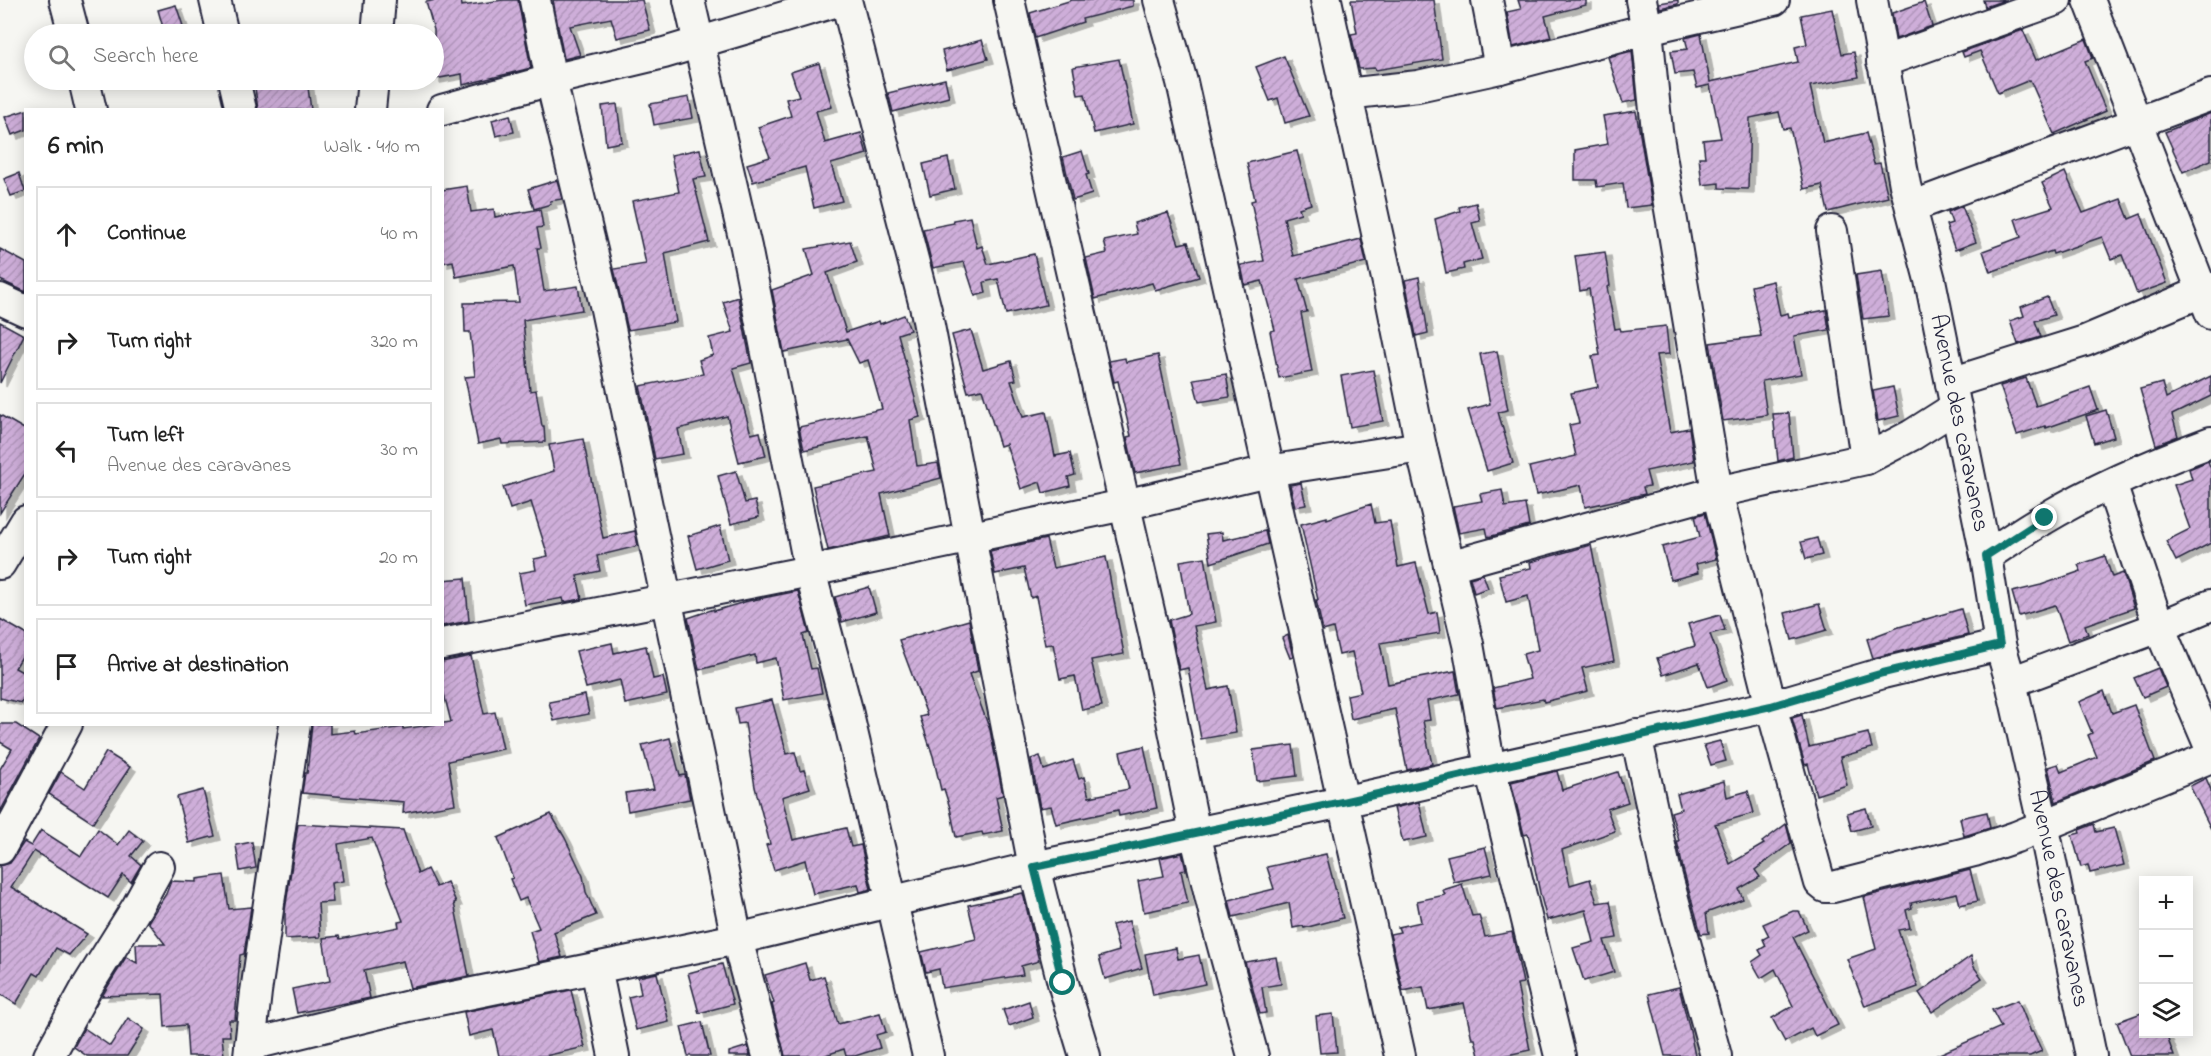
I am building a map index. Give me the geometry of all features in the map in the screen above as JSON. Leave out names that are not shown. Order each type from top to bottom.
[{"type":"street","points":[[66,0],[72,24]]},
{"type":"street","points":[[215,0],[221,24]]},
{"type":"street","points":[[378,24],[380,0]]},
{"type":"street","points":[[535,0],[551,80],[606,309],[737,939],[768,1056]]},
{"type":"street","points":[[689,0],[746,247],[810,571],[846,706],[928,1056]]},
{"type":"street","points":[[444,109],[699,42],[841,0]]},
{"type":"street","points":[[846,0],[926,310],[1034,867],[1063,983],[1085,1056]]},
{"type":"street","points":[[1009,0],[1155,637],[1195,833],[1253,1056]]},
{"type":"street","points":[[1159,0],[1182,82],[1400,1056]]},
{"type":"street","points":[[1326,0],[1388,283],[1421,447],[1468,644],[1490,768],[1560,1056]]},
{"type":"street","points":[[1487,0],[1500,68]]},
{"type":"street","points":[[1641,0],[1647,29],[1657,131],[1717,492],[1771,706],[1820,883],[1825,887],[1974,851],[2016,837],[2211,757]]},
{"type":"street","points":[[1346,94],[1418,86],[1500,68],[1647,29],[1774,0]]},
{"type":"street","name":"Avenue des caravanes","points":[[1872,0],[1905,184],[1930,280],[1986,556],[2000,645],[2011,682],[2043,824],[2091,1056]]},
{"type":"street","points":[[1882,62],[2056,0]]},
{"type":"street","points":[[1449,566],[1717,492],[1866,459],[1912,435],[1954,395],[2085,341],[2208,298],[2136,123],[2089,0]]},
{"type":"street","points":[[86,90],[91,108]]},
{"type":"street","points":[[236,90],[241,108]]},
{"type":"street","points":[[370,108],[372,90]]},
{"type":"street","points":[[1911,207],[2211,95]]},
{"type":"street","points":[[1832,231],[1866,459]]},
{"type":"street","points":[[0,299],[24,310]]},
{"type":"street","points":[[1986,556],[2045,518],[2111,484],[2211,442]]},
{"type":"street","points":[[444,644],[810,571],[1124,505],[1268,471],[1421,447]]},
{"type":"street","points":[[2111,484],[2159,627],[2211,749]]},
{"type":"street","points":[[0,564],[24,524]]},
{"type":"street","points":[[2011,682],[2159,627],[2211,605]]},
{"type":"street","points":[[294,726],[256,992],[250,1050],[303,1044],[409,1006],[737,939],[1034,867],[1342,802],[1771,706],[1883,673],[2000,645]]},
{"type":"street","points":[[0,849],[66,726]]},
{"type":"street","points":[[1636,735],[1666,873],[1716,1056]]},
{"type":"street","points":[[52,1055],[87,987],[159,867]]},
{"type":"street","points":[[596,968],[614,1056]]},
{"type":"building","points":[[461,0],[462,6],[518,0],[531,68],[463,85],[462,74],[444,77],[444,24],[432,24],[426,2]]},
{"type":"building","points":[[553,0],[642,0],[650,30],[617,38],[611,18],[570,26],[580,55],[564,59]]},
{"type":"building","points":[[1072,0],[1133,0],[1133,6],[1082,19],[1083,22],[1035,38],[1030,13]]},
{"type":"building","points":[[1351,0],[1434,0],[1442,59],[1376,70],[1375,68],[1359,69],[1351,34],[1357,33]]},
{"type":"building","points":[[1518,0],[1586,0],[1586,5],[1545,16],[1551,37],[1513,47],[1507,12],[1521,9]]},
{"type":"building","points":[[1678,0],[1678,4],[1660,8],[1659,3]]},
{"type":"building","points":[[1983,0],[2005,0],[1985,7]]},
{"type":"building","points":[[1924,2],[1932,26],[1896,39],[1892,13]]},
{"type":"building","points":[[176,5],[182,24],[162,24],[158,10]]},
{"type":"building","points":[[1832,9],[1842,54],[1854,52],[1859,77],[1810,86],[1823,143],[1866,133],[1874,164],[1880,163],[1888,197],[1828,212],[1822,185],[1804,189],[1790,128],[1783,129],[1779,112],[1750,118],[1748,189],[1719,188],[1719,183],[1702,185],[1699,157],[1705,157],[1703,140],[1721,138],[1710,85],[1697,88],[1693,72],[1675,74],[1671,51],[1688,49],[1685,38],[1701,34],[1710,82],[1798,62],[1795,47],[1807,44],[1801,15]]},
{"type":"building","points":[[2023,30],[2036,60],[2086,39],[2093,58],[2085,61],[2106,111],[2054,134],[2030,80],[1998,93],[1980,51],[1964,57],[1962,52]]},
{"type":"building","points":[[982,40],[988,59],[947,70],[942,51]]},
{"type":"building","points":[[1632,51],[1637,100],[1623,103],[1608,57]]},
{"type":"building","points":[[1284,56],[1309,116],[1285,123],[1278,98],[1270,101],[1256,67]]},
{"type":"building","points":[[1119,59],[1133,124],[1094,133],[1085,94],[1078,95],[1073,67]]},
{"type":"building","points":[[819,63],[832,107],[816,111],[825,143],[861,133],[867,154],[831,164],[842,201],[814,208],[805,167],[753,182],[747,164],[770,157],[758,127],[791,116],[786,99],[799,96],[791,72]]},
{"type":"building","points":[[945,79],[949,97],[893,112],[888,93]]},
{"type":"building","points":[[255,90],[308,90],[311,108],[258,108]]},
{"type":"building","points":[[689,97],[693,118],[654,125],[650,104]]},
{"type":"building","points":[[617,104],[622,142],[606,145],[602,106]]},
{"type":"building","points":[[24,111],[24,131],[12,135],[5,117]]},
{"type":"building","points":[[1636,111],[1652,205],[1626,208],[1623,183],[1597,187],[1596,180],[1575,180],[1575,150],[1608,144],[1603,116]]},
{"type":"building","points":[[2211,113],[2211,160],[2183,172],[2165,132]]},
{"type":"building","points":[[510,115],[514,132],[496,136],[492,120]]},
{"type":"building","points":[[700,149],[706,177],[693,179],[709,242],[665,253],[676,322],[628,330],[614,269],[646,264],[632,201],[679,192],[671,155]]},
{"type":"building","points":[[1082,151],[1092,194],[1073,200],[1063,157]]},
{"type":"building","points":[[1297,151],[1311,204],[1299,208],[1301,213],[1284,218],[1293,256],[1361,239],[1366,262],[1298,279],[1307,312],[1301,313],[1312,372],[1279,378],[1270,331],[1275,330],[1262,281],[1245,285],[1241,265],[1264,261],[1251,201],[1255,200],[1247,163]]},
{"type":"building","points":[[948,158],[955,189],[930,195],[923,164]]},
{"type":"building","points":[[2065,172],[2083,213],[2121,199],[2129,219],[2141,214],[2167,283],[2137,294],[2122,255],[2111,259],[2102,237],[1990,272],[1983,251],[2021,237],[2015,219],[2053,207],[2042,183]]},
{"type":"building","points":[[19,173],[24,191],[11,196],[4,179]]},
{"type":"building","points":[[557,180],[562,199],[550,201],[551,204],[534,209],[528,189]]},
{"type":"building","points":[[467,186],[471,212],[494,209],[495,217],[540,209],[543,227],[537,228],[541,248],[537,248],[544,291],[578,286],[582,310],[523,320],[530,391],[536,390],[545,442],[502,444],[501,439],[478,444],[465,377],[475,376],[470,332],[465,332],[464,303],[519,302],[514,266],[456,277],[453,261],[444,263],[444,190]]},
{"type":"building","points":[[1476,203],[1480,221],[1472,223],[1482,259],[1463,264],[1464,269],[1446,273],[1435,219],[1460,211],[1459,207]]},
{"type":"building","points":[[1962,206],[1976,242],[1955,250],[1946,225],[1952,223],[1948,212]]},
{"type":"building","points":[[1168,213],[1179,244],[1188,242],[1199,277],[1155,290],[1152,283],[1095,299],[1086,258],[1107,253],[1104,241],[1137,234],[1134,223]]},
{"type":"building","points":[[970,217],[977,248],[982,246],[988,264],[1034,254],[1046,305],[1006,314],[998,279],[984,282],[986,293],[975,296],[964,262],[933,268],[923,229],[954,223],[953,220]]},
{"type":"building","points":[[850,241],[857,262],[827,273],[846,332],[879,321],[880,324],[904,315],[910,330],[898,334],[920,417],[910,420],[917,466],[938,463],[941,478],[881,494],[890,536],[828,550],[813,486],[877,472],[868,436],[804,450],[799,427],[882,409],[868,360],[859,363],[847,339],[784,352],[772,290],[814,275],[806,249]]},
{"type":"building","points":[[0,249],[24,262],[24,291],[0,280]]},
{"type":"building","points":[[1605,252],[1610,286],[1607,287],[1615,329],[1620,328],[1621,331],[1666,326],[1669,354],[1656,355],[1670,432],[1689,428],[1694,461],[1646,471],[1650,486],[1643,487],[1645,494],[1585,507],[1581,485],[1536,495],[1529,467],[1576,456],[1569,425],[1579,423],[1571,393],[1598,387],[1592,356],[1600,355],[1589,289],[1580,291],[1575,256]]},
{"type":"building","points":[[1882,271],[1889,316],[1863,319],[1856,275]]},
{"type":"building","points":[[1419,277],[1428,333],[1416,336],[1405,280]]},
{"type":"building","points":[[1773,281],[1780,315],[1788,313],[1789,317],[1826,310],[1829,330],[1794,336],[1801,374],[1762,381],[1767,415],[1723,421],[1710,343],[1761,336],[1751,286]]},
{"type":"building","points":[[738,297],[751,363],[733,368],[751,434],[760,432],[766,456],[739,462],[727,416],[678,429],[683,454],[655,459],[640,386],[703,374],[699,360],[713,355],[709,338],[733,332],[723,302]]},
{"type":"building","points":[[2047,297],[2054,315],[2035,321],[2041,337],[2018,344],[2010,321],[2024,316],[2021,307]]},
{"type":"building","points":[[0,322],[24,335],[0,383]]},
{"type":"building","points":[[971,330],[983,369],[1011,361],[1016,380],[1011,381],[1023,417],[1046,412],[1055,456],[1070,453],[1075,475],[1068,477],[1070,486],[1043,493],[1040,482],[1021,489],[1006,444],[1000,446],[982,389],[968,392],[952,335]]},
{"type":"building","points":[[1497,351],[1508,410],[1498,412],[1513,463],[1487,471],[1468,410],[1490,404],[1480,354]]},
{"type":"building","points":[[1158,355],[1181,464],[1135,473],[1127,437],[1131,436],[1118,381],[1114,382],[1109,361],[1125,358],[1126,362]]},
{"type":"building","points":[[1373,370],[1383,421],[1350,427],[1341,376]]},
{"type":"building","points":[[1226,374],[1230,397],[1199,402],[1193,379]]},
{"type":"building","points":[[2211,376],[2211,396],[2172,415],[2178,436],[2156,445],[2140,389],[2162,383],[2166,398]]},
{"type":"building","points":[[2026,378],[2036,406],[2090,387],[2098,410],[2046,428],[2045,426],[2017,435],[2000,386]]},
{"type":"building","points":[[1893,387],[1899,416],[1878,421],[1873,391]]},
{"type":"building","points":[[2106,410],[2114,437],[2094,443],[2086,416]]},
{"type":"building","points":[[1789,413],[1793,457],[1778,461],[1773,414]]},
{"type":"building","points":[[0,415],[24,429],[24,475],[0,513]]},
{"type":"building","points":[[583,439],[603,538],[635,531],[638,546],[597,556],[600,571],[577,576],[582,599],[564,602],[563,598],[525,605],[519,573],[536,570],[534,559],[548,556],[531,502],[510,509],[503,487],[554,471],[549,445]]},
{"type":"building","points":[[2208,461],[2211,469],[2211,543],[2176,561],[2166,541],[2190,529],[2174,485],[2192,479],[2189,469]]},
{"type":"building","points":[[736,471],[745,503],[755,501],[759,517],[731,524],[718,476]]},
{"type":"building","points":[[1301,483],[1306,505],[1295,507],[1290,485]]},
{"type":"building","points":[[1502,490],[1505,507],[1525,504],[1529,526],[1488,537],[1486,528],[1459,533],[1453,506],[1482,501],[1480,494]]},
{"type":"building","points":[[1371,504],[1375,523],[1390,521],[1398,567],[1416,563],[1429,614],[1437,612],[1440,633],[1380,643],[1388,684],[1455,671],[1459,694],[1427,701],[1430,720],[1423,721],[1432,764],[1407,770],[1395,709],[1351,719],[1347,695],[1361,692],[1352,652],[1339,655],[1333,628],[1323,631],[1301,524],[1327,517],[1327,519]]},
{"type":"building","points":[[1705,513],[1716,559],[1696,564],[1698,573],[1671,580],[1662,547],[1700,537],[1695,516]]},
{"type":"building","points":[[720,526],[728,560],[697,569],[688,536]]},
{"type":"building","points":[[1265,531],[1268,544],[1211,563],[1206,534],[1222,532],[1223,540]]},
{"type":"building","points":[[1817,538],[1822,555],[1806,559],[1801,542]]},
{"type":"building","points":[[1046,539],[1053,568],[1106,557],[1124,654],[1091,660],[1102,706],[1082,710],[1075,676],[1060,679],[1053,644],[1045,645],[1036,596],[1031,598],[1024,568],[995,574],[990,551]]},
{"type":"building","points":[[1591,545],[1614,661],[1582,668],[1588,691],[1544,702],[1543,699],[1497,708],[1493,688],[1530,679],[1523,654],[1538,650],[1528,596],[1506,602],[1499,575],[1531,568],[1530,562]]},
{"type":"building","points":[[2105,556],[2112,577],[2123,573],[2134,608],[2085,625],[2088,634],[2068,641],[2055,605],[2019,616],[2012,592],[2081,571],[2078,565]]},
{"type":"building","points":[[1205,557],[1216,622],[1194,626],[1208,690],[1228,686],[1236,733],[1201,739],[1188,668],[1179,670],[1169,620],[1189,614],[1180,561]]},
{"type":"building","points":[[1483,574],[1488,588],[1474,593],[1470,578]]},
{"type":"building","points":[[465,578],[469,621],[444,626],[444,580]]},
{"type":"building","points":[[869,587],[876,612],[842,622],[835,597]]},
{"type":"building","points":[[798,591],[809,633],[803,635],[811,669],[817,668],[822,693],[784,700],[776,658],[756,663],[755,655],[699,670],[688,618],[714,609],[714,611],[748,601]]},
{"type":"building","points":[[1819,604],[1827,630],[1792,640],[1785,613]]},
{"type":"building","points":[[1961,609],[1968,635],[1873,658],[1867,639]]},
{"type":"building","points":[[1720,615],[1725,630],[1710,634],[1727,680],[1708,687],[1699,663],[1663,675],[1657,658],[1695,646],[1688,624]]},
{"type":"building","points":[[0,619],[24,633],[24,653],[15,668],[24,673],[24,698],[21,703],[0,698]]},
{"type":"building","points":[[969,620],[978,671],[969,674],[990,730],[1003,795],[996,797],[1003,831],[956,837],[950,808],[944,789],[941,790],[920,717],[927,715],[899,640]]},
{"type":"building","points":[[1288,635],[1293,657],[1290,658],[1282,638]]},
{"type":"building","points":[[612,643],[614,653],[646,646],[653,679],[663,677],[667,695],[625,704],[620,680],[586,688],[576,651]]},
{"type":"building","points":[[471,656],[484,714],[495,712],[503,749],[448,761],[455,804],[403,813],[404,802],[302,793],[305,773],[307,773],[312,726],[330,726],[330,734],[355,731],[356,734],[403,727],[403,729],[444,726],[444,723],[451,722],[444,694],[444,662]]},
{"type":"building","points":[[2158,668],[2166,687],[2143,697],[2134,678]]},
{"type":"building","points":[[2104,691],[2112,713],[2134,705],[2155,761],[2056,802],[2048,767],[2058,764],[2061,772],[2097,757],[2088,735],[2092,733],[2079,702]]},
{"type":"building","points":[[585,695],[589,714],[554,721],[549,702]]},
{"type":"building","points":[[772,700],[787,754],[795,752],[800,771],[804,770],[810,788],[782,797],[793,840],[846,828],[851,847],[861,845],[871,889],[860,892],[858,884],[813,894],[805,860],[774,870],[766,845],[770,844],[755,787],[745,723],[738,724],[735,708]]},
{"type":"building","points":[[1802,715],[1809,747],[1868,733],[1872,748],[1840,757],[1847,785],[1816,795],[1792,718]]},
{"type":"building","points":[[0,724],[16,724],[39,739],[0,812],[0,769],[12,749],[0,742]]},
{"type":"building","points":[[670,738],[680,776],[685,775],[690,799],[628,811],[625,793],[654,789],[642,745]]},
{"type":"building","points":[[1720,741],[1726,761],[1711,765],[1704,745]]},
{"type":"building","points":[[1293,745],[1297,776],[1257,781],[1253,750]]},
{"type":"building","points":[[1144,746],[1157,808],[1119,816],[1118,810],[1056,824],[1051,806],[1040,808],[1031,759],[1040,756],[1044,770],[1073,760],[1079,779],[1084,777],[1089,797],[1129,789],[1120,752]]},
{"type":"building","points":[[106,752],[130,767],[93,823],[49,794],[61,772],[85,788]]},
{"type":"building","points":[[1557,771],[1562,790],[1618,772],[1628,802],[1607,809],[1615,831],[1562,850],[1570,885],[1590,879],[1597,903],[1610,901],[1617,938],[1604,940],[1614,972],[1584,981],[1573,948],[1594,942],[1586,910],[1547,920],[1528,834],[1524,835],[1511,782]]},
{"type":"building","points":[[2206,778],[2211,790],[2211,829],[2190,786]]},
{"type":"building","points":[[1724,781],[1727,797],[1748,791],[1754,813],[1715,824],[1730,864],[1764,844],[1762,842],[1786,824],[1791,843],[1755,870],[1760,877],[1739,889],[1743,899],[1706,913],[1709,933],[1701,934],[1683,869],[1677,841],[1679,841],[1671,812],[1681,809],[1677,794]]},
{"type":"building","points":[[203,790],[215,836],[189,843],[177,797]]},
{"type":"building","points":[[1419,802],[1427,837],[1403,842],[1394,808]]},
{"type":"building","points":[[1866,808],[1871,826],[1852,831],[1847,813]]},
{"type":"building","points":[[1987,812],[1990,828],[1964,836],[1960,818]]},
{"type":"building","points":[[551,814],[583,876],[586,892],[596,915],[554,932],[562,957],[539,962],[530,931],[539,928],[526,898],[519,901],[498,838]]},
{"type":"building","points":[[298,824],[403,830],[418,874],[427,869],[436,887],[447,882],[456,902],[454,903],[469,976],[410,988],[403,961],[364,970],[370,998],[297,1013],[292,989],[330,981],[323,938],[339,936],[340,939],[399,927],[398,922],[403,921],[372,838],[338,844],[343,881],[331,883],[333,902],[318,903],[320,937],[285,939],[285,911]]},
{"type":"building","points":[[2094,824],[2096,832],[2114,828],[2124,865],[2090,873],[2088,865],[2081,867],[2072,835]]},
{"type":"building","points":[[98,829],[118,845],[129,830],[143,841],[131,856],[141,865],[131,882],[123,875],[108,898],[34,851],[11,887],[87,934],[69,955],[56,948],[39,976],[34,973],[16,1004],[0,994],[0,866],[10,863],[24,842],[31,846],[41,830],[81,856]]},
{"type":"building","points":[[252,842],[256,868],[240,871],[236,845]]},
{"type":"building","points":[[1485,847],[1492,874],[1454,882],[1447,856]]},
{"type":"building","points":[[1182,853],[1186,870],[1181,871],[1188,903],[1144,912],[1138,881],[1164,876],[1160,858]]},
{"type":"building","points":[[1326,854],[1343,918],[1304,928],[1303,926],[1293,928],[1289,903],[1233,917],[1229,900],[1274,889],[1267,867]]},
{"type":"building","points":[[1970,870],[1978,901],[1960,905],[1957,893],[1911,903],[1912,908],[1906,910],[1910,928],[1898,930],[1918,987],[1865,1006],[1847,959],[1876,949],[1864,897]]},
{"type":"building","points":[[224,875],[229,909],[251,907],[244,954],[240,955],[235,1020],[229,1020],[230,1036],[222,1036],[224,1056],[188,1056],[186,1025],[165,1027],[163,994],[102,996],[126,957],[137,963],[136,944],[165,944],[148,922],[166,894],[171,881],[197,882],[197,879]]},
{"type":"building","points":[[1462,884],[1472,916],[1479,915],[1485,937],[1512,932],[1523,983],[1517,984],[1530,1050],[1503,1056],[1479,1056],[1475,1039],[1472,1039],[1464,1003],[1428,1010],[1423,987],[1403,991],[1390,934],[1400,932],[1398,927],[1421,922],[1417,901],[1445,895],[1443,890]]},
{"type":"building","points":[[1023,893],[1039,961],[1021,966],[1023,975],[942,988],[939,969],[926,972],[921,952],[976,939],[968,905]]},
{"type":"building","points":[[1793,911],[1799,911],[1808,930],[1793,937],[1838,1025],[1815,1036],[1811,1028],[1785,1042],[1772,1018],[1793,1006],[1775,969],[1761,978],[1752,962],[1762,955],[1759,950],[1766,946],[1763,939],[1769,936],[1763,924]]},
{"type":"building","points":[[1129,921],[1142,968],[1105,979],[1099,957],[1119,951],[1112,925]]},
{"type":"building","points":[[1176,948],[1178,959],[1199,955],[1205,984],[1153,995],[1145,954]]},
{"type":"building","points":[[1971,956],[1974,967],[1982,978],[1932,1012],[1919,993]]},
{"type":"building","points":[[1276,957],[1281,984],[1262,987],[1266,1013],[1260,1014],[1245,962]]},
{"type":"building","points":[[805,963],[810,980],[824,976],[838,1024],[880,1013],[886,1032],[876,1035],[880,1048],[855,1056],[846,1056],[844,1049],[823,1056],[785,1056],[772,1004],[774,1003],[765,975]]},
{"type":"building","points":[[722,964],[733,1004],[699,1013],[688,973]]},
{"type":"building","points":[[657,973],[669,1022],[636,1030],[628,997],[641,994],[638,977]]},
{"type":"building","points":[[1679,987],[1695,1056],[1665,1056],[1649,994]]},
{"type":"building","points":[[571,990],[585,1047],[545,1056],[499,1056],[493,1030],[469,1036],[464,1012]]},
{"type":"building","points":[[2018,1000],[2031,1032],[2042,1051],[2030,1056],[1935,1056],[2001,1027],[1992,1010]]},
{"type":"building","points":[[1029,1001],[1033,1017],[1009,1026],[1003,1010]]},
{"type":"building","points":[[1333,1014],[1337,1052],[1320,1053],[1316,1016]]},
{"type":"building","points":[[2139,1014],[2139,1038],[2167,1038],[2174,1056],[2130,1056],[2117,1022]]},
{"type":"building","points":[[128,1018],[144,1029],[127,1056],[87,1056],[74,1047],[84,1028],[110,1046]]},
{"type":"building","points":[[702,1022],[710,1056],[688,1056],[681,1027]]},
{"type":"building","points":[[748,1046],[750,1056],[729,1056],[729,1052]]},
{"type":"route","points":[[1063,983],[1034,867],[1342,802],[1771,706],[1883,673],[2000,645],[1986,556],[2045,518]]}]
